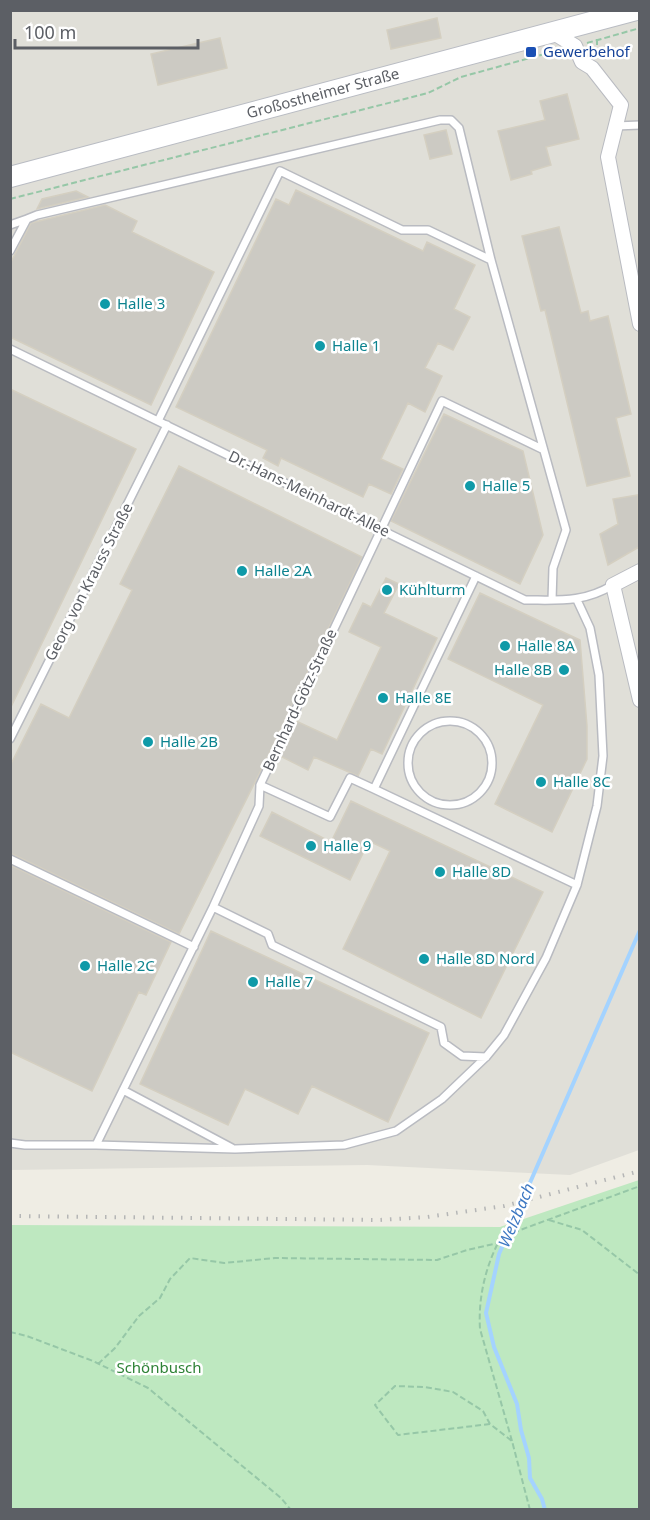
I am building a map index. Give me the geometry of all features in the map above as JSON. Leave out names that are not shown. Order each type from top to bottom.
[{"type":"main road","name":"Großostheimer Straße","points":[[10,177],[636,10]]},
{"type":"street","points":[[552,32],[575,46],[587,65],[621,105],[608,157],[639,324]]},
{"type":"street","points":[[639,571],[613,585],[639,700]]},
{"type":"lane","points":[[10,225],[37,214],[440,120],[451,120],[459,128],[491,260],[566,530],[553,568],[552,600]]},
{"type":"lane","points":[[616,126],[639,125]]},
{"type":"lane","points":[[159,421],[285,157]]},
{"type":"lane","points":[[280,171],[402,230],[428,230],[491,260]]},
{"type":"lane","points":[[10,251],[27,219]]},
{"type":"lane","name":"Dr.-Hans-Meinhardt-Allee","points":[[10,349],[525,600],[577,600],[593,596],[613,585]]},
{"type":"lane","name":"Bernhard-Götz-Straße","points":[[96,1145],[213,907],[259,806],[260,785],[442,401],[542,449]]},
{"type":"lane","name":"Georg von Krauss Straße","points":[[10,739],[167,425]]},
{"type":"lane","points":[[374,789],[476,576]]},
{"type":"lane","points":[[10,1143],[235,1149],[344,1145],[396,1131],[442,1098],[486,1057],[504,1035],[546,958],[577,885],[597,806],[603,756],[599,675],[590,628],[577,600]]},
{"type":"lane","points":[[449,720],[474,727],[491,748],[492,774],[476,798],[454,806],[433,803],[416,789],[408,766],[412,743],[427,727],[449,720]]},
{"type":"lane","points":[[260,785],[330,817],[350,778],[577,885]]},
{"type":"lane","points":[[10,859],[194,946]]},
{"type":"lane","points":[[213,907],[268,934],[272,945],[441,1027],[444,1043],[462,1056],[486,1057]]},
{"type":"lane","points":[[123,1090],[235,1149]]},
{"type":"path","points":[[587,65],[597,58],[595,31]]},
{"type":"path","points":[[10,199],[428,93],[461,77],[506,65]]},
{"type":"path","points":[[530,1509],[480,1329],[479,1310],[489,1260],[501,1237],[639,1186]]},
{"type":"path","points":[[548,1220],[582,1230],[639,1275]]},
{"type":"path","points":[[98,1364],[115,1348],[139,1316],[160,1299],[170,1279],[190,1258],[224,1263],[275,1258],[436,1260],[498,1243]]},
{"type":"path","points":[[10,1332],[27,1336],[98,1364],[148,1388],[281,1498],[291,1509]]},
{"type":"path","points":[[489,1425],[398,1435],[375,1405],[395,1386],[434,1388],[453,1392],[483,1411],[489,1425],[512,1441]]},
{"type":"shaded area","points":[[10,11],[639,11],[639,1150],[570,1175],[367,1165],[11,1170]]},
{"type":"green space","name":"Schönbusch","points":[[639,1180],[639,1509],[11,1509],[11,1225],[500,1227]]},
{"type":"building","points":[[437,18],[441,38],[391,49],[387,30]]},
{"type":"building","points":[[220,38],[227,68],[158,85],[151,54]]},
{"type":"building","points":[[567,94],[579,139],[546,147],[551,165],[511,180],[498,131],[545,120],[540,101]]},
{"type":"building","points":[[446,130],[452,154],[430,159],[424,135]]},
{"type":"building","name":"Halle 1","points":[[296,190],[423,251],[427,242],[475,265],[454,309],[470,317],[453,350],[438,343],[425,368],[442,376],[425,412],[408,403],[381,459],[403,469],[391,494],[369,484],[363,497],[281,458],[278,466],[263,458],[267,450],[176,407],[276,199],[289,205]]},
{"type":"building","points":[[76,191],[88,197],[37,209],[42,199]]},
{"type":"building","name":"Halle 3","points":[[105,205],[137,221],[132,232],[214,272],[151,405],[10,337],[10,264],[31,223]]},
{"type":"building","points":[[559,227],[581,313],[588,311],[590,321],[608,316],[631,414],[616,418],[630,476],[587,486],[545,310],[541,311],[522,236]]},
{"type":"building","points":[[10,389],[136,449],[10,709]]},
{"type":"building","name":"Halle 5","points":[[444,414],[523,451],[543,535],[520,584],[391,521]]},
{"type":"building","name":"Halle 2B","points":[[179,466],[362,557],[270,752],[179,934],[10,853],[10,766],[41,704],[69,718],[132,590],[120,584]]},
{"type":"building","points":[[638,495],[639,547],[608,565],[600,534],[618,524],[613,499]]},
{"type":"building","name":"Halle 8E","points":[[386,578],[399,584],[384,613],[437,638],[382,754],[371,749],[358,776],[314,757],[308,770],[280,756],[296,721],[337,740],[381,647],[349,632],[363,603],[371,607]]},
{"type":"building","points":[[480,593],[580,640],[587,726],[587,759],[552,832],[495,804],[543,705],[448,659]]},
{"type":"building","points":[[351,801],[543,892],[481,1018],[343,949],[390,851],[369,841],[350,880],[260,836],[272,812],[331,842]]},
{"type":"building","name":"Halle 2C","points":[[10,865],[171,942],[146,995],[139,992],[92,1091],[10,1052]]},
{"type":"building","name":"Halle 7","points":[[211,931],[429,1033],[388,1122],[312,1086],[298,1114],[245,1089],[228,1125],[140,1084]]},
{"type":"waterway","name":"Welzbach","points":[[545,1510],[542,1499],[530,1478],[529,1458],[517,1404],[494,1347],[486,1313],[499,1254],[640,930]]},
{"type":"railway","points":[[10,1216],[379,1220],[427,1217],[504,1206],[640,1171]]},
{"type":"place","name":"Gewerbehof","points":[[531,52]]},
{"type":"place","name":"Halle 3","points":[[105,304]]},
{"type":"place","name":"Halle 1","points":[[320,346]]},
{"type":"place","name":"Halle 5","points":[[470,486]]},
{"type":"place","name":"Halle 2A","points":[[242,571]]},
{"type":"place","name":"Kühlturm","points":[[387,590]]},
{"type":"place","name":"Halle 8A","points":[[505,646]]},
{"type":"place","name":"Halle 8B","points":[[564,670]]},
{"type":"place","name":"Halle 8E","points":[[383,698]]},
{"type":"place","name":"Halle 2B","points":[[148,742]]},
{"type":"place","name":"Halle 8C","points":[[541,782]]},
{"type":"place","name":"Halle 9","points":[[311,846]]},
{"type":"place","name":"Halle 8D","points":[[440,872]]},
{"type":"place","name":"Halle 8D Nord","points":[[424,959]]},
{"type":"place","name":"Halle 2C","points":[[85,966]]},
{"type":"place","name":"Halle 7","points":[[253,982]]}]
